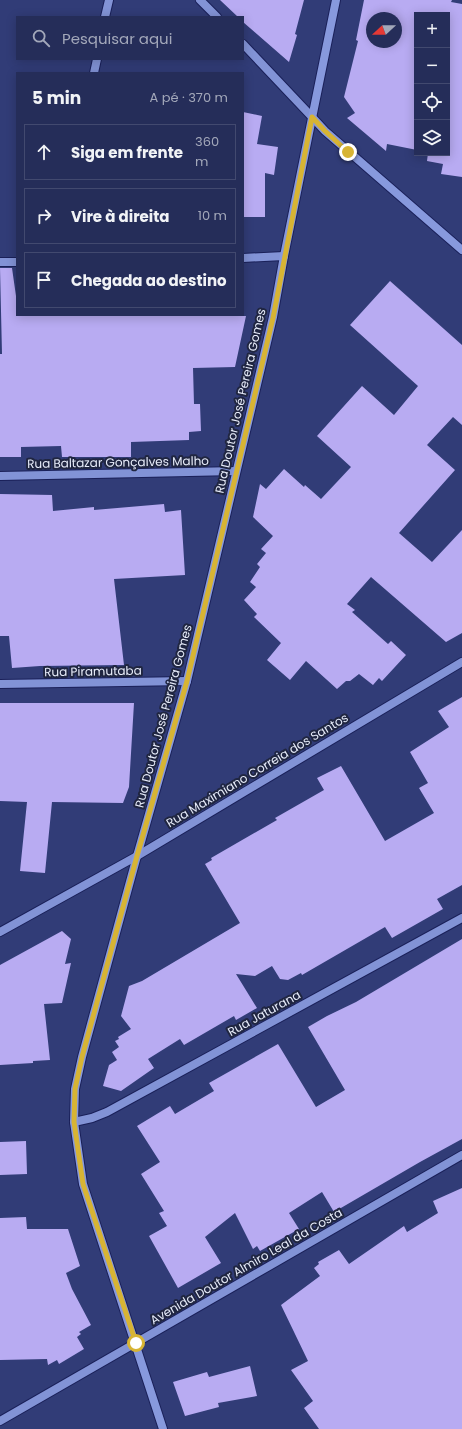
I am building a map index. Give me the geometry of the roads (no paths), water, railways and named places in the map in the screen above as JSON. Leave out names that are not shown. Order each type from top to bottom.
[{"type":"main road","name":"Rua Doutor José Pereira Gomes","points":[[163,1429],[83,1184],[74,1122],[75,1089],[82,1057],[137,856],[187,681],[273,318],[284,256],[336,0]]},
{"type":"main road","points":[[312,117],[325,131],[462,250]]},
{"type":"street","points":[[105,16],[108,0]]},
{"type":"street","points":[[200,0],[216,16]]},
{"type":"street","points":[[244,45],[312,117]]},
{"type":"street","points":[[94,72],[97,60]]},
{"type":"street","points":[[244,258],[284,256]]},
{"type":"street","points":[[0,262],[16,262]]},
{"type":"street","name":"Rua Baltazar Gonçalves Malho","points":[[0,476],[236,470]]},
{"type":"street","name":"Rua Maximiano Correia dos Santos","points":[[0,932],[137,856],[462,662]]},
{"type":"street","name":"Rua Piramutaba","points":[[0,684],[187,681]]},
{"type":"street","name":"Rua Jaturana","points":[[74,1122],[92,1118],[107,1112],[462,918]]},
{"type":"street","name":"Avenida Doutor Almiro Leal da Costa","points":[[0,1422],[462,1155]]}]
